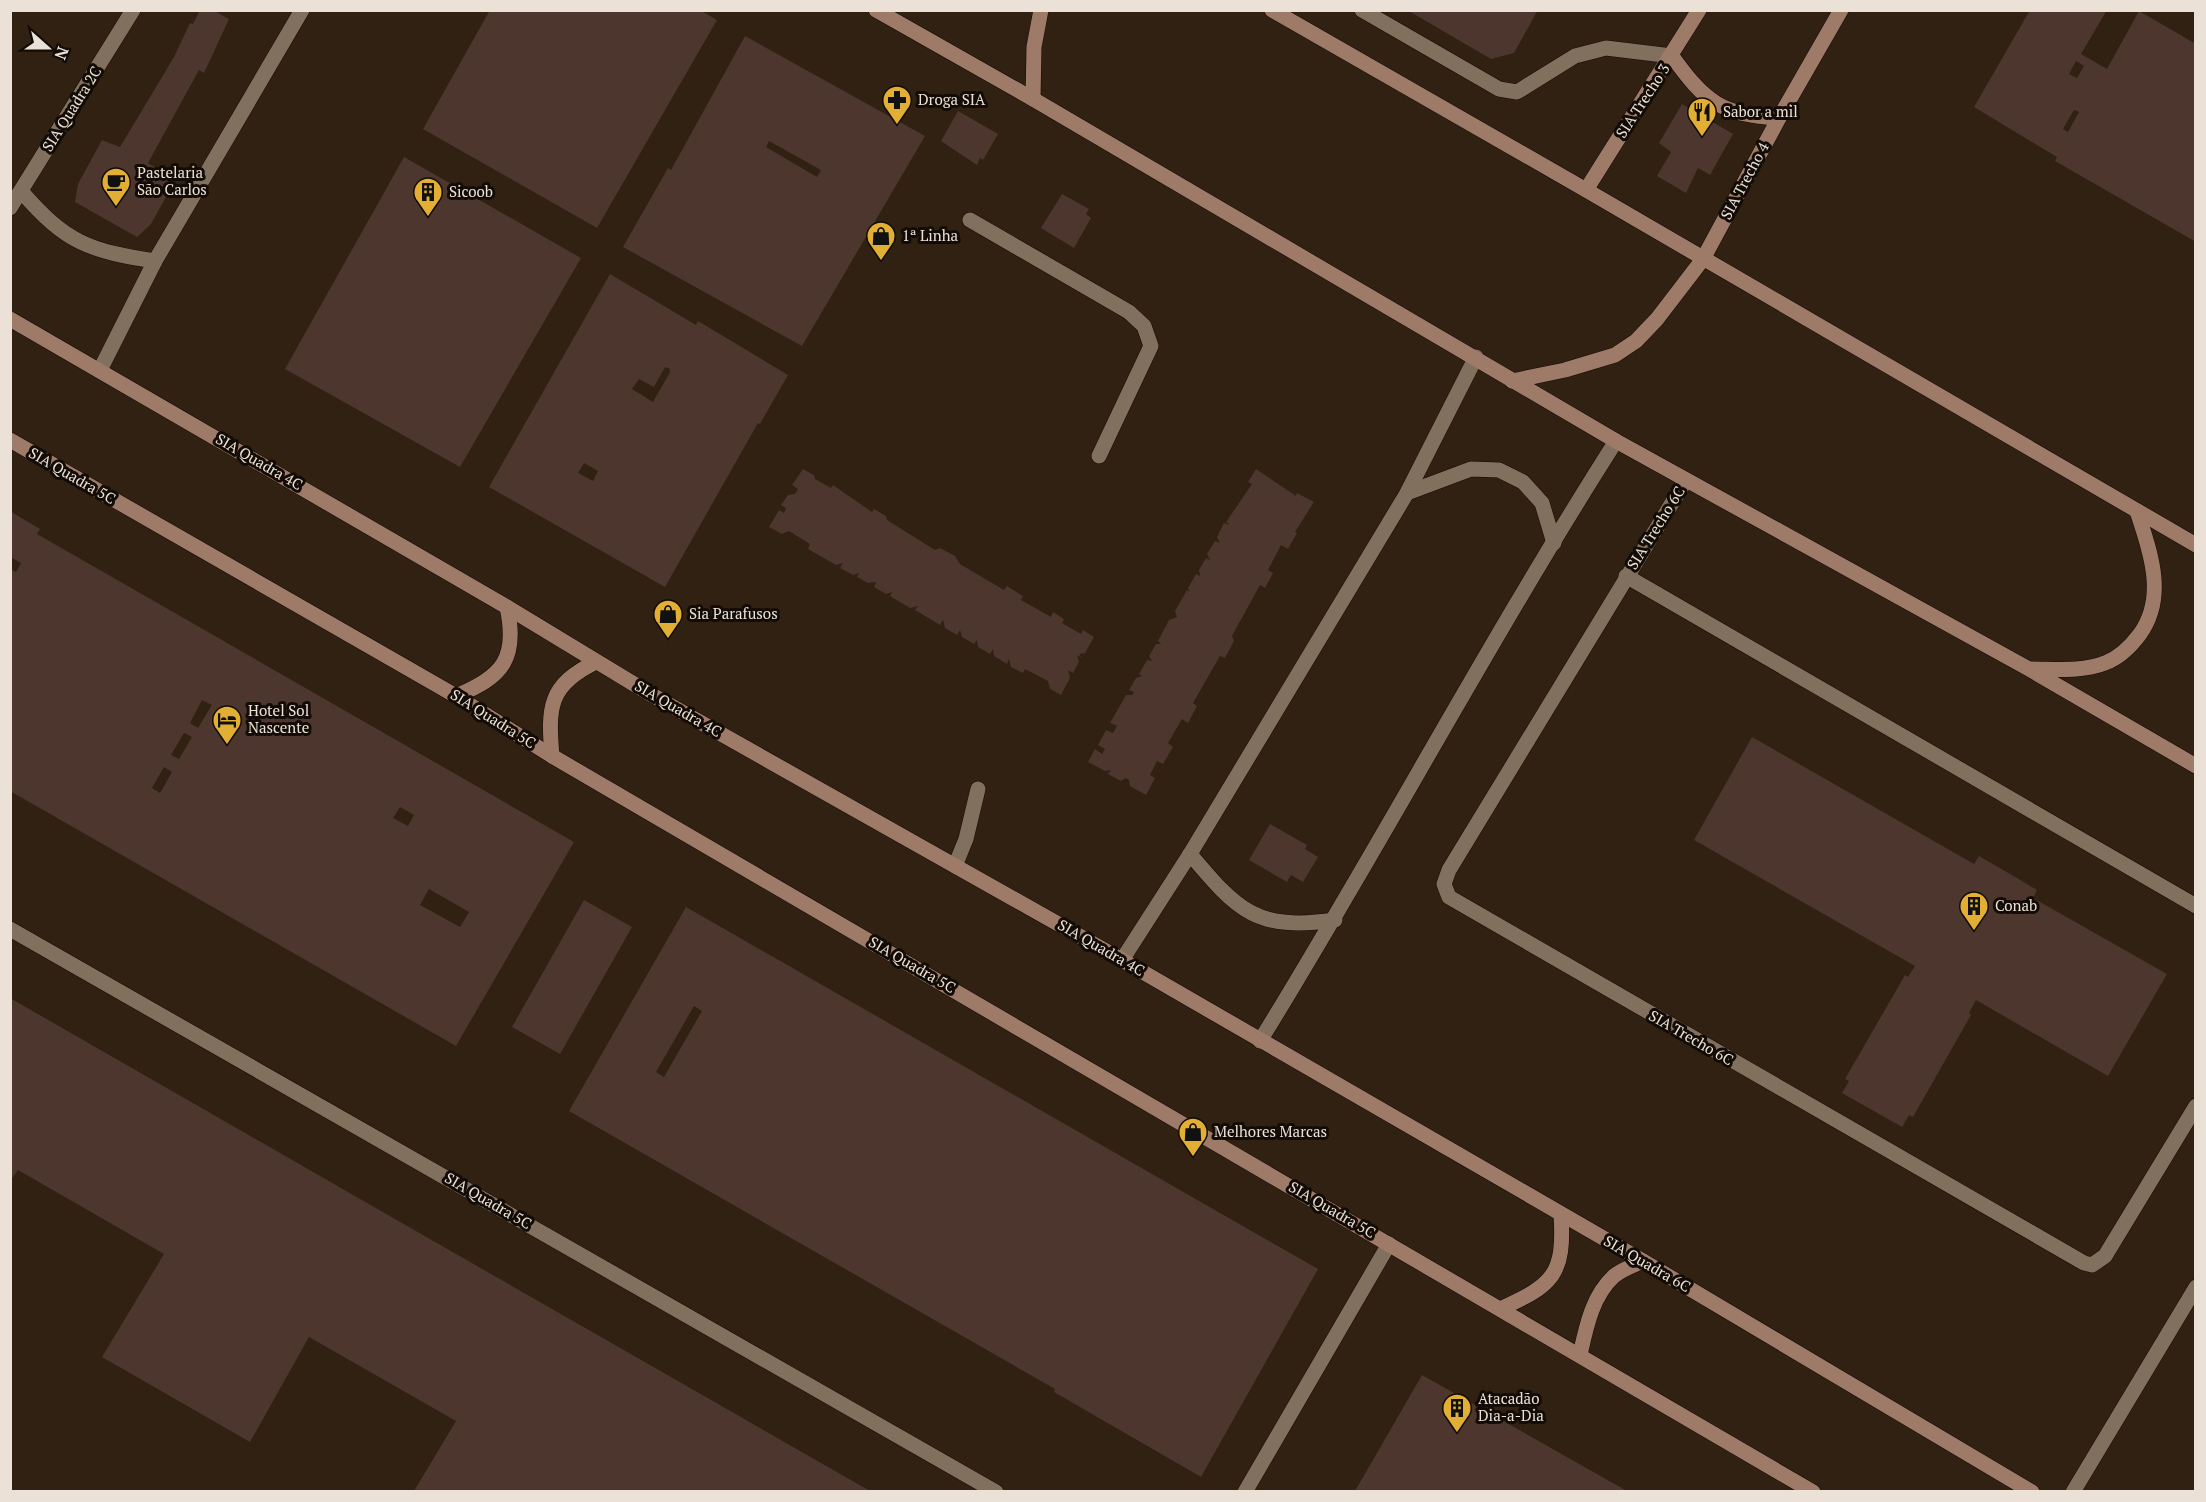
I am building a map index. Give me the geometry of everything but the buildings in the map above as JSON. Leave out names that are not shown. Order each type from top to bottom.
[{"type":"street","name":"SIA Quadra 2C","points":[[10,208],[133,10]]},
{"type":"street","points":[[10,319],[100,369],[155,261],[302,10]]},
{"type":"street","points":[[876,10],[1476,357],[1512,381],[1616,441],[2029,669],[2196,766]]},
{"type":"street","points":[[1033,99],[1034,47],[1041,10]]},
{"type":"street","points":[[1272,10],[1586,189],[2196,545]]},
{"type":"street","points":[[1362,10],[1499,89],[1517,92],[1575,56],[1606,48],[1672,56],[1694,86],[1717,105],[1744,116],[1779,118]]},
{"type":"street","name":"SIA Trecho 3","points":[[1586,189],[1699,10]]},
{"type":"street","name":"SIA Trecho 4","points":[[1512,381],[1565,370],[1615,355],[1643,334],[1703,259],[1779,118],[1842,10]]},
{"type":"street","points":[[21,191],[47,221],[80,243],[116,255],[155,261]]},
{"type":"street","points":[[970,220],[1128,312],[1144,326],[1151,346],[1099,456]]},
{"type":"street","points":[[1122,960],[1190,854],[1407,493],[1476,357]]},
{"type":"street","name":"SIA Quadra 4C","points":[[100,369],[507,607],[596,662],[1122,960],[1260,1041]]},
{"type":"street","name":"SIA Quadra 5C","points":[[10,440],[456,696],[552,756],[1813,1491]]},
{"type":"street","points":[[1260,1041],[1335,920],[1554,543],[1616,441]]},
{"type":"street","points":[[1407,493],[1471,469],[1499,470],[1523,482],[1542,503],[1554,543]]},
{"type":"street","name":"SIA Trecho 6C","points":[[1686,480],[1449,870],[1444,884],[1449,897],[2084,1263],[2092,1265],[2105,1256],[2196,1106]]},
{"type":"street","points":[[2029,669],[2078,669],[2106,663],[2132,646],[2148,623],[2156,590],[2151,553],[2137,511]]},
{"type":"street","name":"SIA Trecho 6C","points":[[1626,576],[2196,906]]},
{"type":"street","points":[[456,696],[485,684],[505,662],[513,633],[507,607]]},
{"type":"street","points":[[552,756],[549,723],[553,700],[573,673],[596,662]]},
{"type":"street","points":[[955,866],[966,839],[978,789]]},
{"type":"street","points":[[1190,854],[1219,888],[1245,911],[1273,922],[1301,925],[1335,920]]},
{"type":"street","name":"SIA Quadra 5C","points":[[10,929],[996,1491]]},
{"type":"street","name":"SIA Quadra 6C","points":[[1260,1041],[1643,1261],[2032,1491]]},
{"type":"street","points":[[1500,1309],[1536,1292],[1554,1275],[1563,1247],[1561,1214]]},
{"type":"street","points":[[1245,1491],[1389,1244]]},
{"type":"street","points":[[1580,1355],[1588,1320],[1599,1296],[1614,1276],[1643,1261]]},
{"type":"street","points":[[2073,1491],[2196,1287]]},
{"type":"place","name":"Droga SIA","points":[[897,126]]},
{"type":"place","name":"Sabor a mil","points":[[1702,138]]},
{"type":"place","name":"Pastelaria São Carlos","points":[[116,208]]},
{"type":"place","name":"Sicoob","points":[[428,218]]},
{"type":"place","name":"1ª Linha","points":[[881,262]]},
{"type":"place","name":"Sia Parafusos","points":[[668,640]]},
{"type":"place","name":"Hotel Sol Nascente","points":[[227,746]]},
{"type":"place","name":"Conab","points":[[1974,932]]},
{"type":"place","name":"Melhores Marcas","points":[[1193,1158]]},
{"type":"place","name":"Atacadão Dia-a-Dia","points":[[1457,1434]]}]
